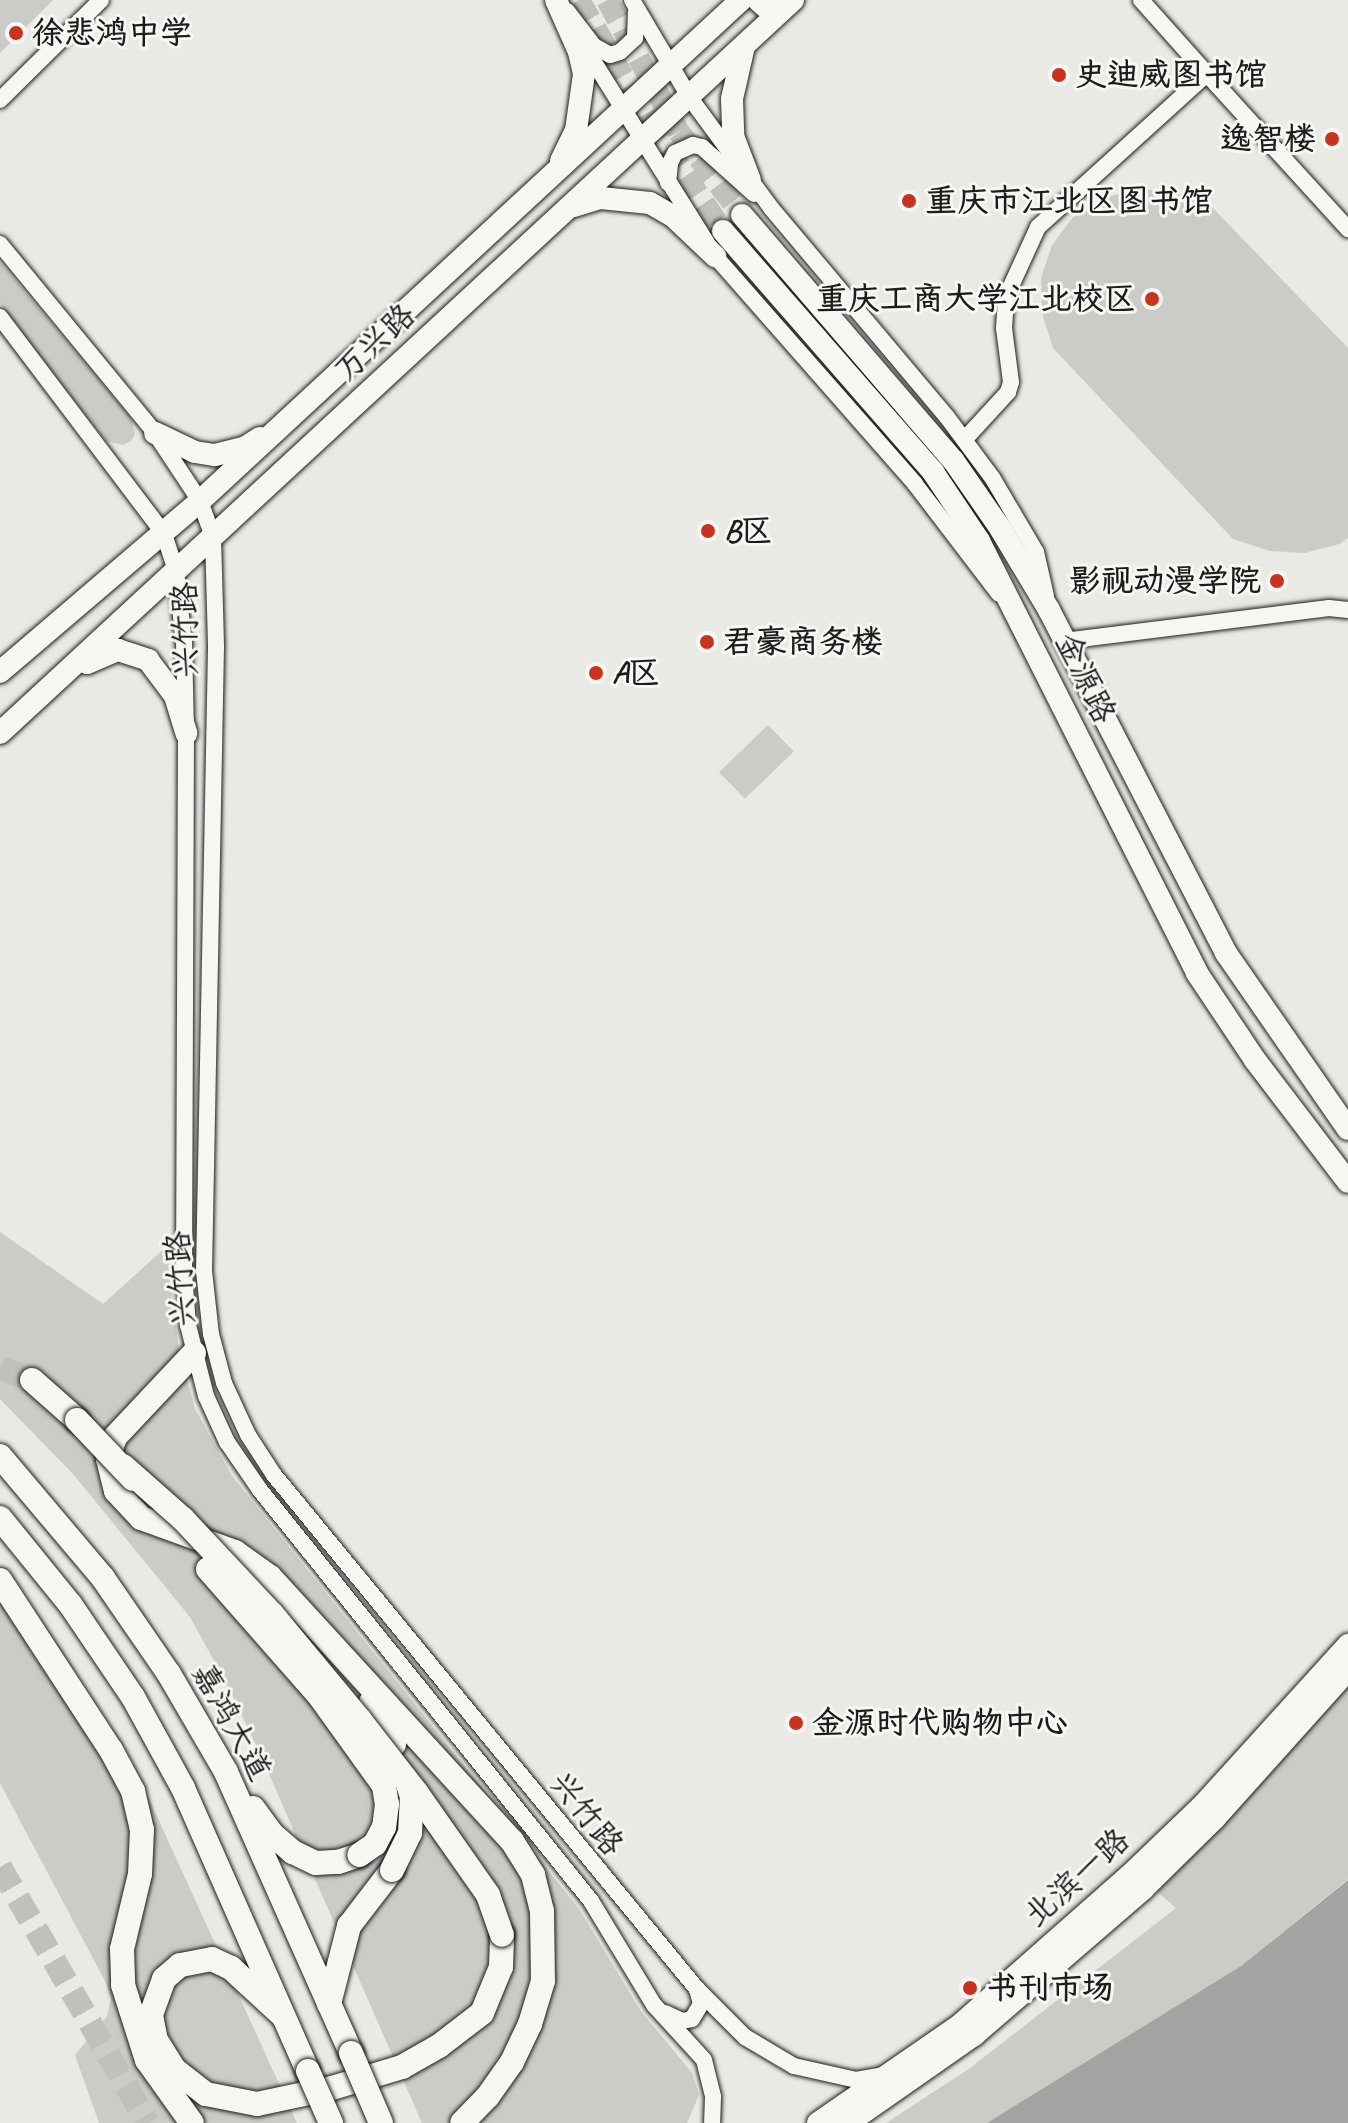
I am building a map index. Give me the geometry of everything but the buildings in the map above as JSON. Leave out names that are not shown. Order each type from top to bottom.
[{"type":"highway","points":[[194,1353],[115,1437],[108,1459],[116,1491],[141,1518],[235,1552],[270,1577],[512,1841],[533,1875],[542,1911],[543,1981],[530,2024],[512,2062],[488,2096],[462,2123]]},
{"type":"highway","points":[[32,1380],[183,1519],[242,1582],[360,1720],[416,1792],[488,1895],[502,1935],[501,1967],[482,2013],[439,2046],[402,2067],[332,2088],[257,2104],[206,2094],[175,2070],[156,2040],[151,2015],[164,1979],[180,1965],[212,1959],[231,1968],[283,2016]]},
{"type":"highway","name":"嘉鸿大道","points":[[0,1456],[103,1578],[169,1674],[226,1772],[381,2123]]},
{"type":"highway","points":[[123,1466],[172,1530],[318,1694],[384,1786],[387,1804],[384,1827],[375,1844],[359,1855],[338,1862],[316,1863],[293,1852],[272,1834],[226,1772]]},
{"type":"highway","points":[[0,1518],[70,1604],[133,1697],[183,1788],[331,2123]]},
{"type":"highway","points":[[0,1580],[104,1738],[133,1791],[142,1830],[140,1874],[122,1949],[123,1985],[147,2060],[192,2123]]},
{"type":"highway","points":[[329,2004],[349,1926],[392,1870],[410,1833],[412,1797],[394,1744],[352,1669]]},
{"type":"main road","points":[[556,173],[576,130],[584,74],[579,52],[557,0]]},
{"type":"main road","name":"万兴路","points":[[0,672],[164,534],[292,418],[741,0]]},
{"type":"main road","points":[[758,0],[769,10],[790,2]]},
{"type":"main road","name":"万兴路","points":[[0,733],[690,98],[790,2]]},
{"type":"main road","points":[[745,43],[732,99],[733,136],[750,180]]},
{"type":"main road","points":[[569,208],[601,198],[650,203],[674,217],[715,256]]},
{"type":"main road","name":"金源路","points":[[742,215],[953,460],[1049,610],[1226,953],[1348,1129]]},
{"type":"main road","points":[[492,233],[509,226],[519,231],[520,242],[504,268]]},
{"type":"main road","name":"金源路","points":[[723,231],[933,472],[979,541],[1197,973],[1255,1060],[1348,1182]]},
{"type":"main road","points":[[155,433],[195,452],[215,455],[244,448],[292,418]]},
{"type":"main road","points":[[43,694],[108,651],[130,651],[148,660],[164,676],[175,696],[186,733]]},
{"type":"main road","name":"北滨一路","points":[[818,2123],[960,2025],[1128,1877],[1204,1804],[1348,1645]]},
{"type":"main road","name":"北滨一路","points":[[848,2123],[974,2035],[1143,1889],[1215,1818],[1348,1670]]},
{"type":"street","points":[[0,100],[101,0]]},
{"type":"street","points":[[557,0],[594,46],[610,55],[620,52],[635,38],[638,20],[633,1]]},
{"type":"street","points":[[557,0],[641,143],[715,256],[915,484],[1023,626]]},
{"type":"street","points":[[1141,0],[1348,229]]},
{"type":"street","points":[[633,1],[690,98],[771,208],[965,439],[1036,552],[1049,610]]},
{"type":"street","points":[[965,439],[1008,392],[1011,382],[1004,328],[1006,297],[1038,227],[1207,74]]},
{"type":"street","points":[[668,183],[670,163],[675,153],[693,145],[702,147],[771,208]]},
{"type":"street","name":"兴竹路","points":[[0,244],[155,433],[200,501],[213,537],[216,647],[204,1271],[211,1334],[224,1383],[248,1435],[274,1475],[697,1989],[745,2037],[794,2066],[856,2080],[894,2073]]},
{"type":"street","name":"兴竹路","points":[[0,317],[164,534],[176,571],[184,643],[186,733],[184,1273],[194,1353],[206,1396],[227,1442],[260,1490],[591,1901],[654,2005],[704,2060],[713,2097],[712,2123]]},
{"type":"street","points":[[1064,641],[1329,608],[1348,610]]},
{"type":"street","points":[[654,2005],[671,2017],[682,2021],[692,2019],[701,2004],[697,1989]]},
{"type":"shaded area","name":"徐悲鸿中学","points":[[0,0],[53,0],[0,53]]},
{"type":"shaded area","points":[[1136,189],[1171,191],[1208,203],[1348,348],[1348,538],[1339,544],[1305,553],[1270,551],[1233,539],[1053,348],[1042,313],[1041,278],[1052,245],[1073,217],[1103,198]]},
{"type":"shaded area","points":[[0,262],[131,418],[135,434],[131,441],[123,445],[106,441],[0,304]]},
{"type":"shaded area","points":[[768,725],[794,752],[745,799],[719,772]]},
{"type":"shaded area","points":[[0,1232],[103,1304],[166,1247],[179,1350],[195,1409],[232,1476],[579,1909],[640,2010],[692,2073],[699,2095],[687,2123],[422,2123],[262,1758],[229,1688],[190,1617],[73,1474],[0,1399]]},
{"type":"shaded area","points":[[0,1569],[139,1777],[297,2123],[99,2123],[75,2055],[107,2016],[111,1999],[105,1981],[0,1783]]},
{"type":"shaded area","points":[[1348,1686],[1348,1879],[1241,1966],[987,2123],[886,2123],[970,2068],[1176,1908],[1154,1889]]},
{"type":"shaded area","points":[[1348,1880],[1348,2123],[987,2123],[1241,1966]]},
{"type":"tunnel","points":[[579,0],[649,121],[723,231]]},
{"type":"tunnel","points":[[607,0],[679,132],[742,215]]},
{"type":"tunnel","points":[[0,1368],[32,1380]]},
{"type":"tunnel","points":[[0,1867],[148,2123]]},
{"type":"place","name":"徐悲鸿中学","points":[[16,33]]},
{"type":"place","name":"史迪威图书馆","points":[[1059,75]]},
{"type":"place","name":"逸智楼","points":[[1332,139]]},
{"type":"place","name":"重庆市江北区图书馆","points":[[909,201]]},
{"type":"place","name":"重庆工商大学江北校区","points":[[1152,299]]},
{"type":"place","name":"B区","points":[[708,531]]},
{"type":"place","name":"影视动漫学院","points":[[1277,581]]},
{"type":"place","name":"君豪商务楼","points":[[707,642]]},
{"type":"place","name":"A区","points":[[596,673]]},
{"type":"place","name":"金源时代购物中心","points":[[796,1723]]},
{"type":"place","name":"书刊市场","points":[[970,1988]]}]
